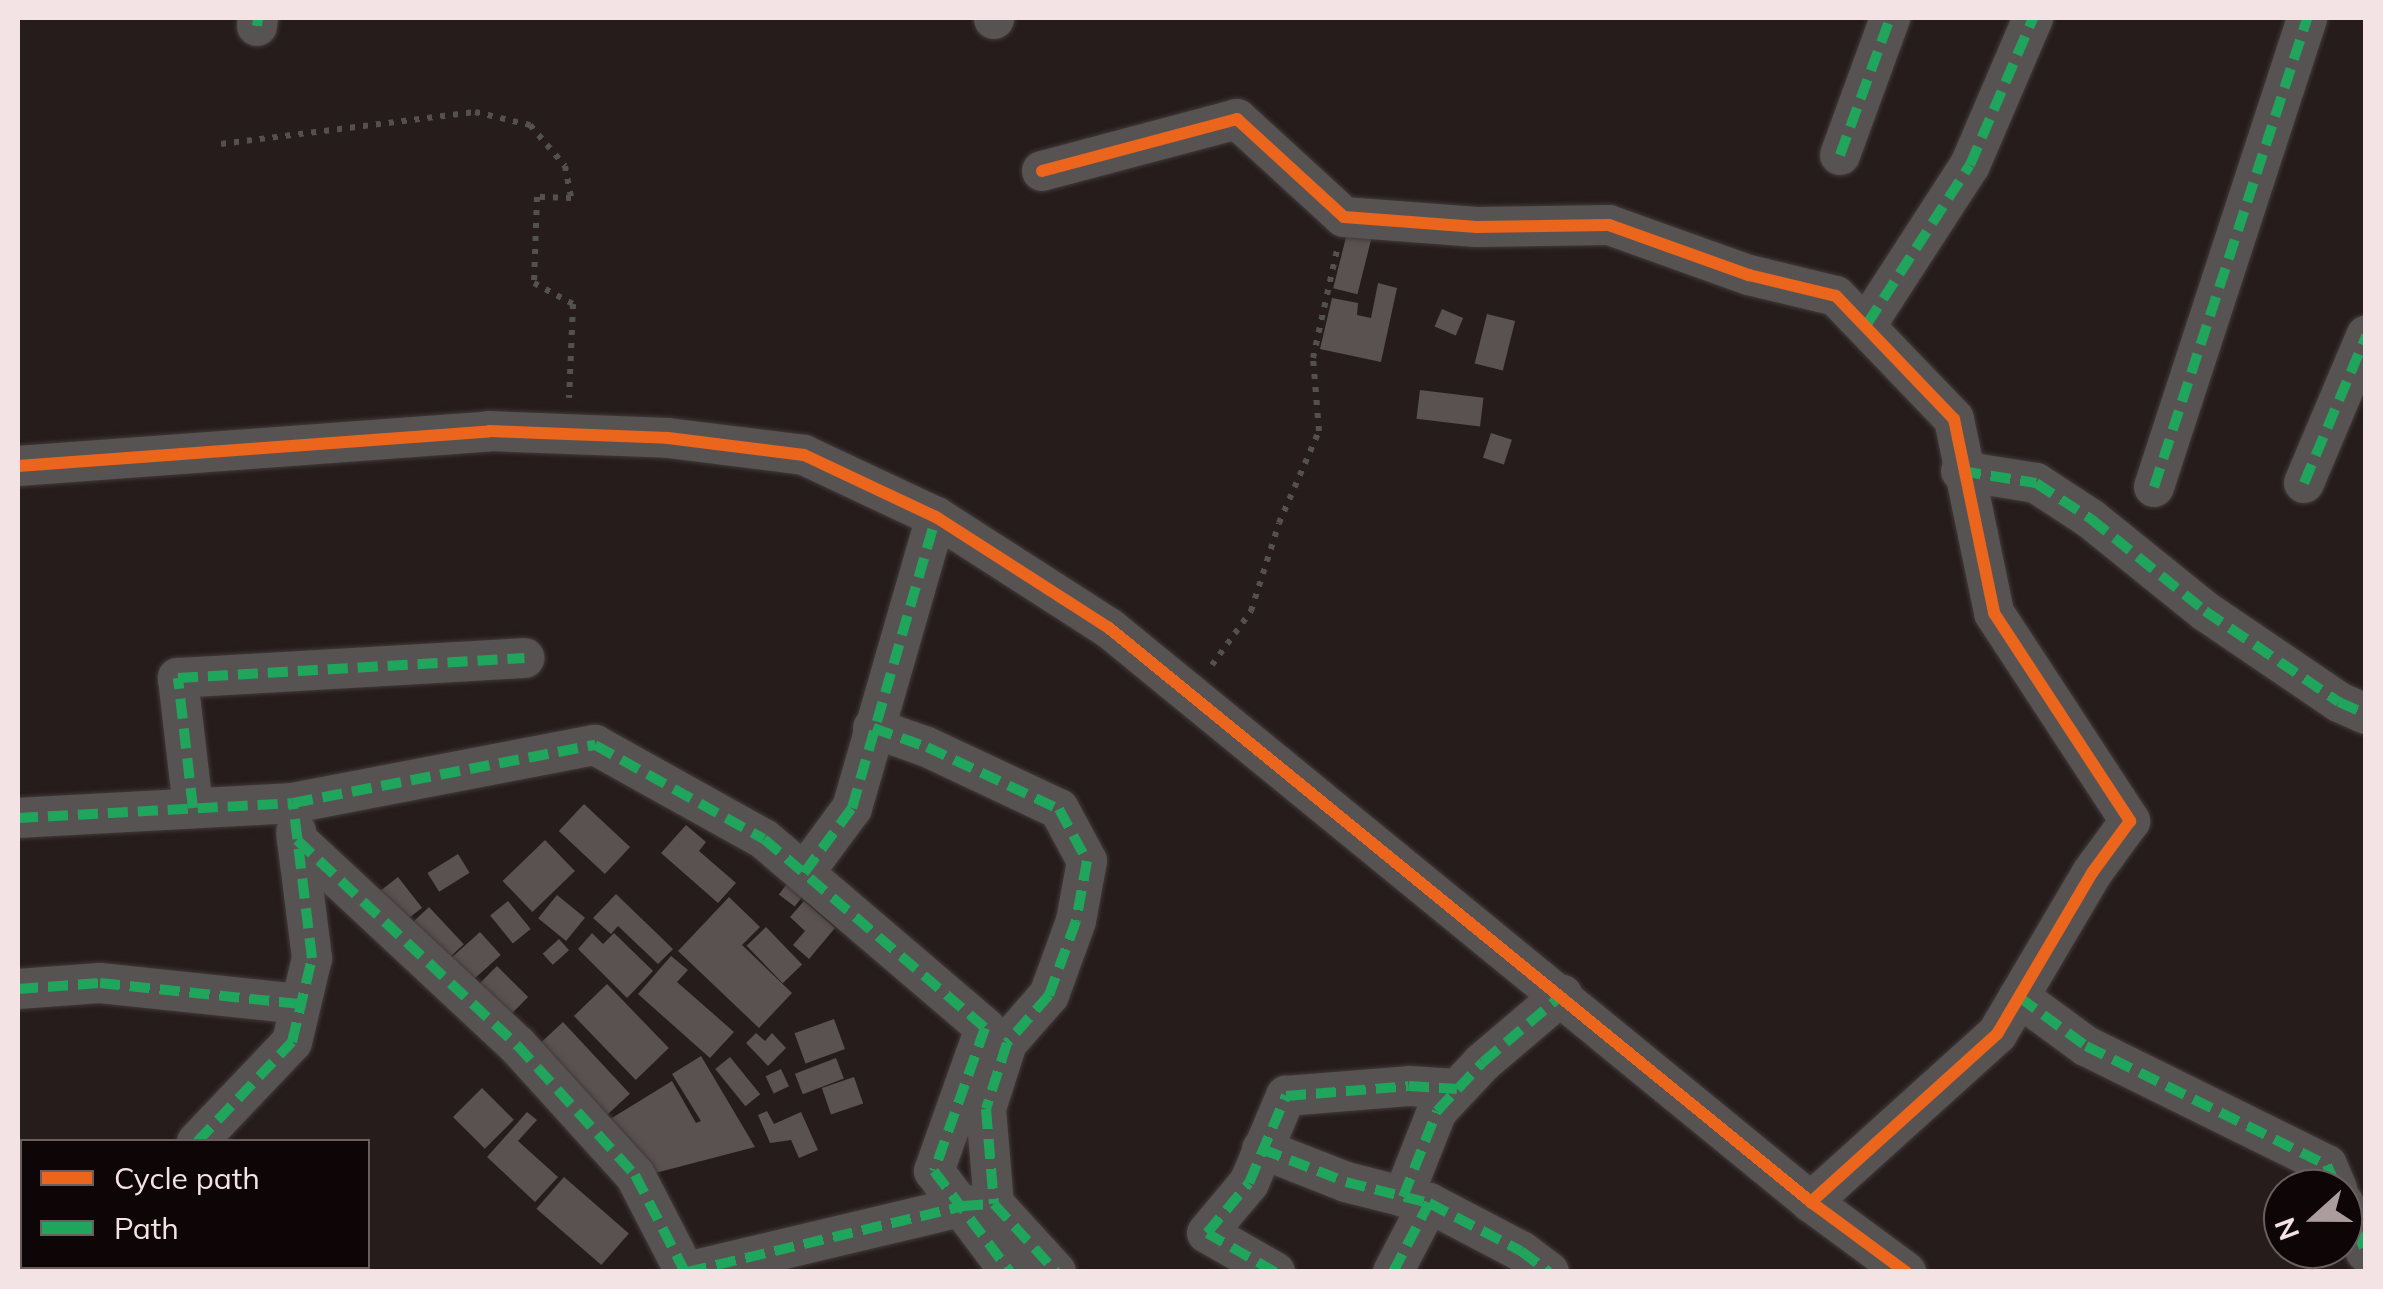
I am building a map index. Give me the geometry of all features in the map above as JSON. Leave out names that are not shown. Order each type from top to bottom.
[{"type":"street","points":[[1840,155],[1890,18]]},
{"type":"street","points":[[1867,324],[1970,165],[2033,18]]},
{"type":"street","points":[[2154,487],[2307,18]]},
{"type":"street","points":[[1042,171],[1238,119],[1344,216],[1478,228],[1609,225],[1749,275],[1836,296],[1954,419],[1994,613],[2130,822],[2092,874],[1997,1034],[1811,1202]]},
{"type":"street","points":[[2304,484],[2366,336]]},
{"type":"street","points":[[18,466],[489,430],[668,438],[804,455],[936,517],[1109,628],[1811,1202],[1906,1272]]},
{"type":"street","points":[[1962,471],[2036,483],[2091,519],[2204,611],[2366,714]]},
{"type":"street","points":[[804,873],[852,808],[936,517]]},
{"type":"street","points":[[193,808],[178,678],[524,658]]},
{"type":"street","points":[[872,728],[927,747],[1059,809],[1087,861],[1076,921],[1049,994],[1007,1042],[986,1109],[978,1206],[1010,1272]]},
{"type":"street","points":[[18,818],[193,808],[295,822],[595,745],[764,839],[985,1028],[934,1171],[1056,1272]]},
{"type":"street","points":[[295,822],[517,1045],[636,1175],[686,1272],[978,1206]]},
{"type":"street","points":[[200,1139],[292,1042],[312,958],[295,822]]},
{"type":"street","points":[[18,988],[100,983],[301,1004]]},
{"type":"street","points":[[1393,1272],[1416,1200],[1436,1111],[1562,995]]},
{"type":"street","points":[[2019,997],[2086,1046],[2328,1169]]},
{"type":"street","points":[[1275,1272],[1207,1233],[1249,1183],[1286,1096],[1409,1086],[1457,1089]]},
{"type":"street","points":[[1262,1148],[1346,1182],[1416,1200],[1521,1251],[1549,1272]]},
{"type":"path","points":[[222,144],[475,112],[530,124],[565,166],[572,198],[537,197],[534,283],[573,304],[567,434]]},
{"type":"path","points":[[1191,695],[1251,611],[1279,523],[1319,431],[1313,358],[1344,216]]},
{"type":"building","points":[[1347,233],[1371,239],[1357,294],[1333,288]]},
{"type":"building","points":[[1378,283],[1397,288],[1381,362],[1320,349],[1332,298],[1358,303],[1357,315],[1371,318]]},
{"type":"building","points":[[1442,309],[1463,318],[1456,335],[1435,326]]},
{"type":"building","points":[[1487,314],[1515,321],[1503,371],[1475,363]]},
{"type":"building","points":[[1420,390],[1484,398],[1480,427],[1416,419]]},
{"type":"building","points":[[1491,433],[1512,440],[1504,465],[1483,458]]},
{"type":"building","points":[[584,804],[630,847],[605,874],[559,831]]},
{"type":"building","points":[[686,825],[706,842],[699,851],[736,883],[718,903],[661,853]]},
{"type":"building","points":[[545,840],[575,871],[532,912],[503,881]]},
{"type":"building","points":[[458,854],[470,873],[439,892],[427,873]]},
{"type":"building","points":[[398,877],[422,908],[400,925],[376,894]]},
{"type":"building","points":[[789,881],[805,893],[795,907],[779,895]]},
{"type":"building","points":[[616,894],[673,949],[658,964],[618,926],[611,934],[593,918]]},
{"type":"building","points":[[557,895],[585,918],[566,941],[538,918]]},
{"type":"building","points":[[729,897],[760,927],[742,945],[792,993],[759,1028],[678,951]]},
{"type":"building","points":[[508,901],[531,929],[513,943],[490,915]]},
{"type":"building","points":[[804,901],[835,928],[809,959],[793,945],[805,931],[790,917]]},
{"type":"building","points":[[429,907],[464,944],[441,965],[406,928]]},
{"type":"building","points":[[766,927],[802,964],[783,983],[747,946]]},
{"type":"building","points":[[480,932],[501,955],[464,988],[444,965]]},
{"type":"building","points":[[592,933],[603,944],[614,933],[653,971],[627,998],[578,949]]},
{"type":"building","points":[[559,939],[569,950],[553,965],[543,954]]},
{"type":"building","points":[[671,956],[688,970],[677,982],[734,1032],[710,1058],[638,994]]},
{"type":"building","points":[[497,966],[528,997],[506,1019],[475,988]]},
{"type":"building","points":[[607,984],[669,1048],[636,1080],[574,1016]]},
{"type":"building","points":[[834,1019],[845,1049],[805,1063],[795,1033]]},
{"type":"building","points":[[563,1022],[630,1094],[598,1123],[532,1051]]},
{"type":"building","points":[[756,1033],[765,1041],[772,1033],[786,1048],[768,1066],[746,1043]]},
{"type":"building","points":[[701,1056],[755,1147],[640,1177],[607,1121],[672,1081],[696,1123],[701,1121],[672,1074]]},
{"type":"building","points":[[730,1057],[760,1094],[745,1106],[715,1069]]},
{"type":"building","points":[[836,1058],[844,1079],[803,1094],[795,1074]]},
{"type":"building","points":[[781,1069],[789,1086],[774,1093],[766,1076]]},
{"type":"building","points":[[854,1077],[863,1103],[831,1115],[822,1088]]},
{"type":"building","points":[[482,1088],[514,1120],[485,1149],[453,1117]]},
{"type":"building","points":[[767,1111],[774,1124],[801,1112],[818,1150],[799,1158],[791,1140],[770,1143],[758,1115]]},
{"type":"building","points":[[527,1112],[537,1120],[518,1141],[558,1177],[535,1202],[487,1157]]},
{"type":"building","points":[[564,1177],[629,1233],[601,1265],[536,1209]]},
{"type":"marked path","points":[[257,26],[258,18]]},
{"type":"marked path","points":[[1840,155],[1890,18]]},
{"type":"marked path","points":[[1867,324],[1970,165],[2033,18]]},
{"type":"marked path","points":[[2154,487],[2307,18]]},
{"type":"marked path","points":[[2304,483],[2366,336]]},
{"type":"marked path","points":[[1961,471],[2036,483],[2091,519],[2205,611],[2339,702],[2366,714]]},
{"type":"marked path","points":[[804,873],[852,808],[936,517]]},
{"type":"marked path","points":[[193,808],[178,678],[524,658]]},
{"type":"marked path","points":[[873,728],[927,747],[1059,809],[1087,861],[1076,921],[1049,995],[1007,1043],[986,1109],[994,1204]]},
{"type":"marked path","points":[[18,818],[293,803],[595,745],[764,839],[985,1028],[934,1171],[1010,1272]]},
{"type":"marked path","points":[[200,1139],[292,1042],[312,958],[293,803]]},
{"type":"marked path","points":[[297,840],[517,1045],[635,1175],[685,1272]]},
{"type":"marked path","points":[[18,989],[100,983],[301,1004]]},
{"type":"marked path","points":[[1403,1197],[1437,1111],[1483,1062],[1562,995]]},
{"type":"marked path","points":[[2019,997],[2086,1046],[2329,1169]]},
{"type":"marked path","points":[[1275,1272],[1207,1233],[1249,1183],[1286,1096],[1409,1086],[1457,1089]]},
{"type":"marked path","points":[[1262,1149],[1346,1182],[1429,1203],[1521,1251],[1549,1272]]},
{"type":"marked path","points":[[1393,1272],[1429,1203]]},
{"type":"marked path","points":[[687,1272],[963,1206],[994,1204],[1056,1272]]},
{"type":"marked path","points":[[2363,1245],[2366,1252]]},
{"type":"cycle path","points":[[1042,171],[1237,119],[1344,217],[1477,227],[1609,225],[1749,275],[1836,296],[1954,419],[1994,613],[2130,821],[2092,873],[1997,1034],[1811,1202]]},
{"type":"cycle path","points":[[18,466],[489,431],[668,438],[804,455],[936,517],[1109,628],[1811,1202],[1906,1272]]}]
